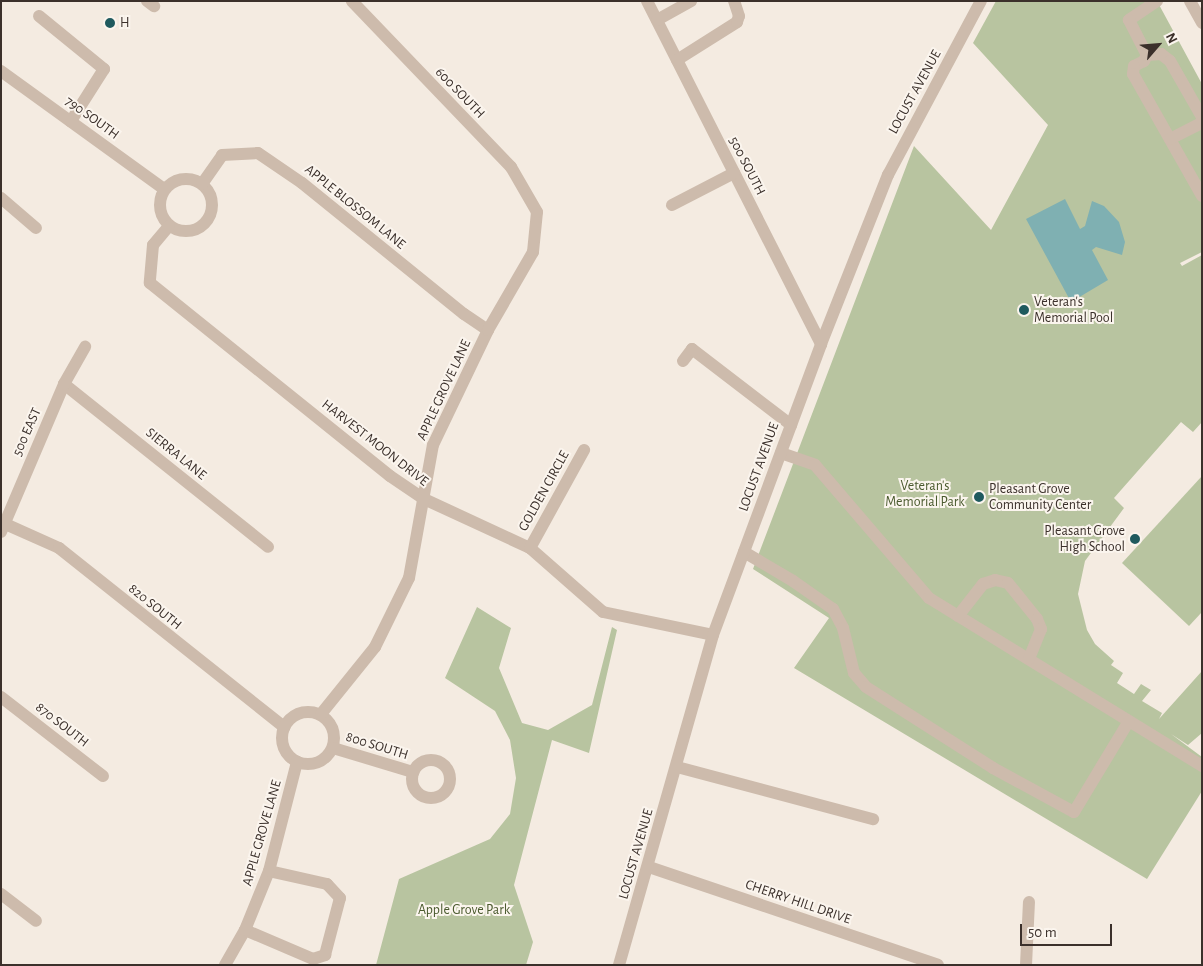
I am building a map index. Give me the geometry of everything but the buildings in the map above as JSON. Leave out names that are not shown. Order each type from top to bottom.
[{"type":"street","name":"500 SOUTH","points":[[647,1],[821,344]]},
{"type":"street","points":[[657,20],[691,1]]},
{"type":"street","points":[[677,60],[737,22],[739,16],[734,1]]},
{"type":"street","name":"LOCUST AVENUE","points":[[619,965],[649,867],[713,635],[821,344],[888,175],[982,1]]},
{"type":"street","points":[[1147,55],[1129,20],[1157,1]]},
{"type":"street","points":[[1190,1],[1202,23]]},
{"type":"street","name":"600 SOUTH","points":[[355,2],[511,167],[537,212]]},
{"type":"street","points":[[39,16],[104,69],[71,121]]},
{"type":"street","points":[[1147,55],[1161,54],[1170,61],[1202,118]]},
{"type":"street","points":[[1147,55],[1144,60],[1134,66],[1134,74],[1202,196]]},
{"type":"street","name":"790 SOUTH","points":[[1,71],[164,189]]},
{"type":"street","points":[[1170,139],[1202,122]]},
{"type":"street","name":"APPLE BLOSSOM LANE","points":[[202,184],[222,155],[258,153],[302,182],[464,314],[488,330]]},
{"type":"street","points":[[672,205],[734,174]]},
{"type":"street","points":[[178,179],[195,180],[202,184],[211,198],[206,221],[193,230],[176,230],[169,226],[160,210],[164,189],[178,179]]},
{"type":"street","points":[[1,198],[36,228]]},
{"type":"street","name":"APPLE GROVE LANE","points":[[321,714],[375,647],[409,578],[433,445],[488,330],[533,252],[537,212]]},
{"type":"street","name":"HARVEST MOON DRIVE","points":[[169,226],[153,245],[150,283],[390,476],[424,499],[530,548],[603,612],[713,635]]},
{"type":"street","name":"500 EAST","points":[[2,526],[64,384],[85,346]]},
{"type":"street","points":[[683,361],[692,349],[791,424]]},
{"type":"street","name":"SIERRA LANE","points":[[64,384],[268,547]]},
{"type":"street","name":"GOLDEN CIRCLE","points":[[530,548],[584,450]]},
{"type":"street","points":[[780,453],[815,465],[929,598],[1130,721],[1199,759]]},
{"type":"street","name":"820 SOUTH","points":[[2,526],[59,548],[284,727]]},
{"type":"street","points":[[744,552],[793,581],[833,609],[843,628],[854,673],[866,687],[993,768],[1074,812],[1130,721]]},
{"type":"street","points":[[958,616],[983,584],[995,580],[1008,583],[1037,619],[1042,630],[1028,659]]},
{"type":"street","name":"870 SOUTH","points":[[1,697],[103,776]]},
{"type":"street","points":[[298,713],[321,714],[333,728],[333,748],[319,762],[298,762],[282,746],[284,727],[298,713]]},
{"type":"street","name":"800 SOUTH","points":[[333,748],[412,772]]},
{"type":"street","name":"APPLE GROVE LANE","points":[[225,965],[245,930],[269,871],[298,762]]},
{"type":"street","points":[[677,767],[873,819]]},
{"type":"street","name":"CHERRY HILL DRIVE","points":[[649,867],[938,965]]},
{"type":"street","points":[[245,930],[313,959],[325,955],[340,898],[327,884],[269,871]]},
{"type":"street","points":[[1,894],[36,921]]},
{"type":"street","points":[[1026,965],[1029,902]]},
{"type":"green space","name":"Veteran's Memorial Park","points":[[996,1],[1157,1],[1202,84],[1202,252],[1180,263],[1182,266],[1202,255],[1202,422],[1193,432],[1181,422],[1114,498],[1124,508],[1085,561],[1078,594],[1087,630],[1095,644],[1114,661],[1111,665],[1123,673],[1117,683],[1134,694],[1141,684],[1151,690],[1142,701],[1162,713],[1159,719],[1202,671],[1202,733],[1188,745],[1171,734],[1202,757],[1202,791],[1147,879],[794,668],[829,618],[753,569],[914,146],[991,230],[1048,125],[973,43]]},
{"type":"green space","points":[[1202,476],[1202,612],[1189,626],[1122,563]]},
{"type":"green space","name":"Apple Grove Park","points":[[477,607],[511,628],[499,668],[522,723],[548,730],[592,705],[612,627],[617,630],[589,753],[552,740],[514,885],[533,942],[526,965],[376,965],[399,879],[490,839],[510,814],[516,778],[510,740],[495,711],[445,678]]},
{"type":"water","points":[[1065,199],[1080,229],[1085,226],[1092,201],[1104,206],[1119,222],[1125,242],[1122,255],[1096,247],[1092,250],[1108,280],[1071,302],[1026,219]]},
{"type":"place","name":"H","points":[[110,23]]},
{"type":"place","name":"Veteran's Memorial Pool","points":[[1024,310]]},
{"type":"place","name":"Pleasant Grove Community Center","points":[[979,497]]},
{"type":"place","name":"Pleasant Grove High School","points":[[1135,539]]}]
